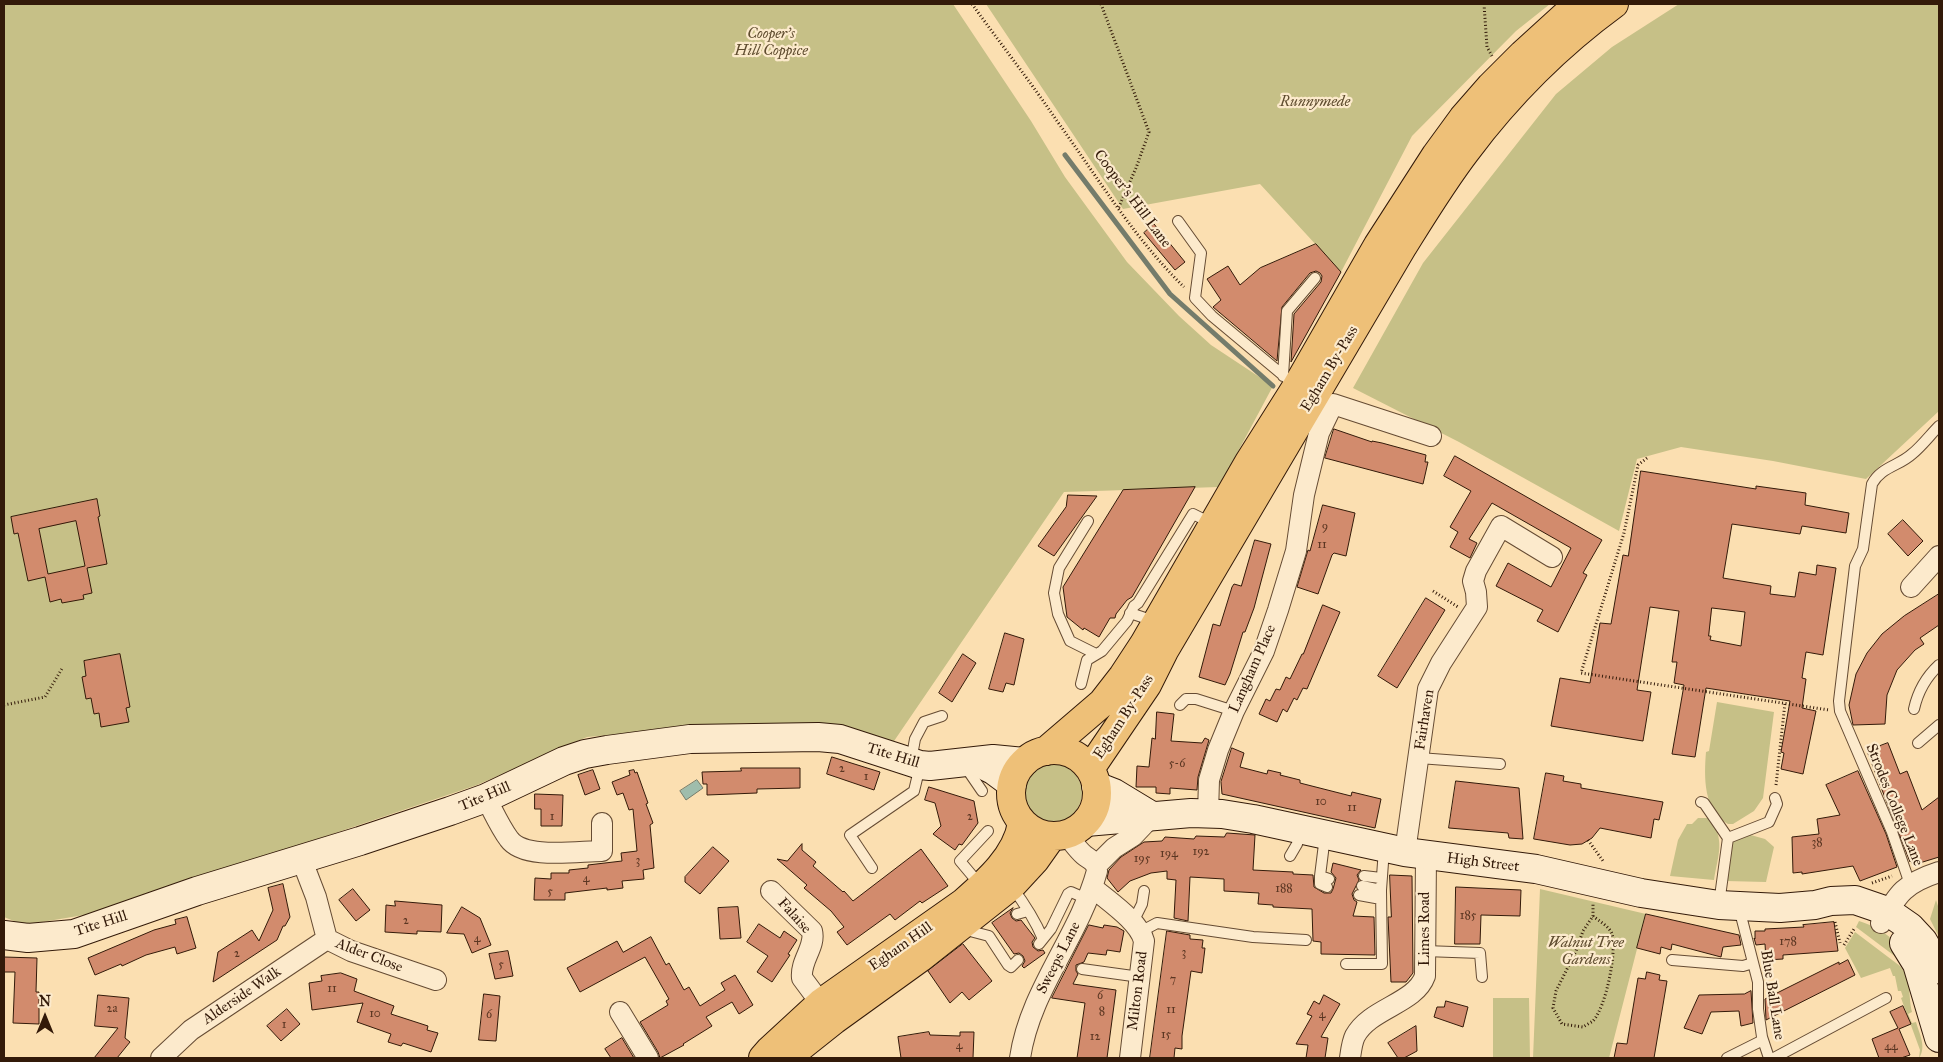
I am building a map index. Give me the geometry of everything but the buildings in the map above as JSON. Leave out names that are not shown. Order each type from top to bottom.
[{"type":"main road","name":"Egham By-Pass","points":[[1027,766],[1106,698],[1123,676],[1156,624],[1214,524],[1249,462],[1290,381],[1436,155],[1463,118],[1504,73],[1554,24],[1578,4]]},
{"type":"main road","name":"Egham By-Pass","points":[[1093,778],[1174,634],[1403,246],[1439,190],[1466,151],[1516,91],[1563,45],[1614,4]]},
{"type":"main road","points":[[1057,750],[1069,752],[1084,762],[1093,778],[1096,803],[1093,812],[1071,830],[1034,832],[1022,822],[1012,804],[1027,766],[1057,750]]},
{"type":"main road","name":"Egham Hill","points":[[782,1058],[795,1051],[827,1012],[982,886],[1007,857],[1021,832],[1022,822]]},
{"type":"main road","name":"Egham Hill","points":[[763,1058],[770,1050],[827,1012],[920,958],[1011,886],[1035,860],[1071,830]]},
{"type":"street","name":"Langham Place","points":[[1208,814],[1210,780],[1223,736],[1264,651],[1296,551],[1296,492],[1319,433],[1333,404],[1431,436]]},
{"type":"street","name":"Fairhaven","points":[[1405,852],[1426,701],[1433,678],[1477,607],[1473,581],[1476,571],[1501,526],[1552,557]]},
{"type":"street","points":[[1911,588],[1939,556]]},
{"type":"street","name":"Tite Hill","points":[[4,934],[28,938],[74,934],[198,891],[450,812],[585,754],[690,739],[818,736],[840,739],[915,764],[930,766],[972,761]]},
{"type":"street","points":[[972,761],[993,770],[1027,766]]},
{"type":"street","points":[[1093,778],[1114,794],[1152,816],[1133,836],[1094,863]]},
{"type":"street","points":[[486,798],[510,840],[527,850],[545,852],[608,850],[602,823]]},
{"type":"street","name":"High Street","points":[[1071,830],[1152,816],[1191,813],[1239,816],[1405,852],[1536,869],[1641,893],[1729,906],[1780,908],[1825,913],[1833,911],[1868,917],[1884,917]]},
{"type":"street","name":"Sweeps Lane","points":[[1020,1058],[1025,1028],[1034,1006],[1076,924],[1090,893],[1097,871],[1091,850],[1071,830]]},
{"type":"street","name":"Limes Road","points":[[1350,1058],[1355,1036],[1361,1028],[1376,1015],[1414,991],[1423,982],[1425,976],[1425,951],[1405,852]]},
{"type":"street","name":"Alder Close","points":[[301,858],[316,898],[327,939],[351,951],[436,980]]},
{"type":"street","points":[[1884,917],[1904,889],[1902,880],[1939,872]]},
{"type":"street","name":"Falaise","points":[[771,891],[812,931],[813,941],[804,961],[802,973],[804,983],[827,1012]]},
{"type":"street","points":[[1090,893],[1137,927]]},
{"type":"street","points":[[1884,917],[1910,927],[1923,941],[1939,969]]},
{"type":"street","points":[[1884,917],[1908,948],[1917,964],[1939,1038]]},
{"type":"street","name":"Milton Road","points":[[1130,1058],[1144,941],[1137,927]]},
{"type":"street","name":"Alderside Walk","points":[[161,1058],[191,1030],[327,939]]},
{"type":"street","points":[[620,1012],[648,1058]]},
{"type":"lane","points":[[1178,221],[1201,253],[1196,298],[1212,316],[1290,381]]},
{"type":"lane","points":[[1290,381],[1283,360],[1288,311],[1315,278]]},
{"type":"lane","points":[[1840,711],[1840,688],[1856,566],[1863,549],[1872,484],[1884,470],[1913,454],[1939,426]]},
{"type":"lane","points":[[1080,684],[1087,660],[1102,651],[1127,621],[1130,613],[1193,514],[1214,524]]},
{"type":"lane","points":[[1088,520],[1059,568],[1054,593],[1058,614],[1070,641],[1096,654]]},
{"type":"lane","points":[[1130,613],[1156,624]]},
{"type":"lane","points":[[1914,709],[1916,697],[1928,676],[1939,664]]},
{"type":"lane","points":[[1180,705],[1186,699],[1196,699],[1234,711]]},
{"type":"lane","name":"Strodes College Lane","points":[[1840,711],[1892,832],[1902,880]]},
{"type":"lane","points":[[872,868],[850,835],[914,791],[915,739],[924,722],[942,716]]},
{"type":"lane","points":[[1918,743],[1939,725]]},
{"type":"lane","points":[[1419,758],[1500,764]]},
{"type":"lane","points":[[972,761],[969,772],[982,791]]},
{"type":"lane","points":[[1728,838],[1769,822],[1777,804],[1775,798]]},
{"type":"lane","points":[[1701,802],[1704,803],[1728,838],[1729,906]]},
{"type":"lane","points":[[982,886],[960,861],[988,831]]},
{"type":"lane","points":[[1290,856],[1297,844],[1313,832],[1326,876]]},
{"type":"lane","points":[[1381,895],[1362,886],[1382,878],[1405,852]]},
{"type":"lane","points":[[1346,964],[1382,964],[1382,878]]},
{"type":"lane","points":[[1011,886],[1041,942],[1051,929],[1068,894],[1071,892],[1090,893]]},
{"type":"lane","points":[[1144,891],[1137,927],[1157,923],[1253,937],[1306,940]]},
{"type":"lane","name":"Blue Ball Lane","points":[[1729,906],[1754,963],[1758,982],[1758,1010],[1763,1040],[1769,1058]]},
{"type":"lane","points":[[1017,914],[1028,917]]},
{"type":"lane","points":[[965,923],[970,931],[996,937],[1006,952],[1008,965],[1011,967],[1018,960]]},
{"type":"lane","points":[[1425,951],[1480,953],[1482,954],[1482,977]]},
{"type":"lane","points":[[1672,960],[1743,966],[1754,963]]},
{"type":"lane","points":[[1082,969],[1140,976]]},
{"type":"lane","points":[[1774,1058],[1886,998]]},
{"type":"lane","points":[[1727,1058],[1763,1040]]},
{"type":"path","name":"Cooper's Hill Lane","points":[[972,4],[1148,249],[1196,298]]},
{"type":"path","points":[[1101,4],[1149,132],[1118,209]]},
{"type":"path","points":[[1484,4],[1487,47],[1504,73]]},
{"type":"path","points":[[1647,458],[1638,465],[1624,533],[1581,673],[1840,711]]},
{"type":"path","points":[[1433,591],[1472,615]]},
{"type":"path","points":[[4,705],[45,697],[64,667]]},
{"type":"path","points":[[1775,798],[1785,703]]},
{"type":"path","points":[[1588,840],[1606,864]]},
{"type":"path","points":[[1866,885],[1902,880]]},
{"type":"path","points":[[1825,913],[1842,944],[1854,929]]},
{"type":"path","points":[[1593,916],[1612,932],[1614,944],[1609,978],[1602,1005],[1593,1020],[1583,1027],[1562,1024],[1553,1008],[1556,991],[1583,931],[1593,916]]},
{"type":"green space","name":"Cooper's Hill Coppice","points":[[4,4],[953,4],[1031,121],[1065,177],[1127,262],[1179,316],[1211,345],[1273,386],[1219,487],[1064,492],[892,744],[831,724],[744,723],[587,737],[477,785],[102,912],[24,925],[4,917]]},
{"type":"green space","name":"Runnymede","points":[[986,4],[1550,4],[1516,31],[1412,136],[1341,272],[1260,184],[1123,209]]},
{"type":"green space","points":[[1679,4],[1939,4],[1939,411],[1866,479],[1773,461],[1681,447],[1637,459],[1619,531],[1459,442],[1353,388],[1423,263],[1556,94],[1612,47]]},
{"type":"green space","points":[[1717,702],[1774,712],[1763,798],[1754,811],[1733,824],[1728,824],[1714,811],[1705,782],[1706,752],[1709,751]]},
{"type":"green space","points":[[1047,764],[1059,764],[1074,772],[1082,787],[1082,799],[1074,814],[1059,822],[1047,822],[1032,814],[1024,799],[1024,787],[1032,772]]},
{"type":"green space","points":[[1698,818],[1709,818],[1718,833],[1719,855],[1714,880],[1670,876],[1678,840],[1687,824],[1692,824]]},
{"type":"green space","points":[[1747,834],[1765,839],[1774,847],[1766,882],[1726,881],[1731,843],[1741,835]]},
{"type":"green space","name":"Walnut Tree Gardens","points":[[1540,889],[1646,914],[1609,1058],[1533,1058]]},
{"type":"green space","points":[[1936,900],[1939,909],[1939,937],[1930,919]]},
{"type":"green space","points":[[1859,921],[1889,936],[1898,947],[1900,960],[1856,927]]},
{"type":"green space","points":[[1855,932],[1904,971],[1908,982],[1912,1012],[1908,1014],[1912,1023],[1916,1022],[1922,1040],[1919,1058],[1920,1050],[1901,998],[1903,997],[1901,991],[1898,991],[1895,976],[1893,976],[1890,968],[1861,978],[1845,948]]},
{"type":"green space","points":[[1493,998],[1529,998],[1530,1058],[1493,1058]]},
{"type":"shaded area","points":[[697,780],[703,788],[686,800],[680,791]]},
{"type":"waterway","points":[[1065,155],[1170,294],[1273,386]]}]
